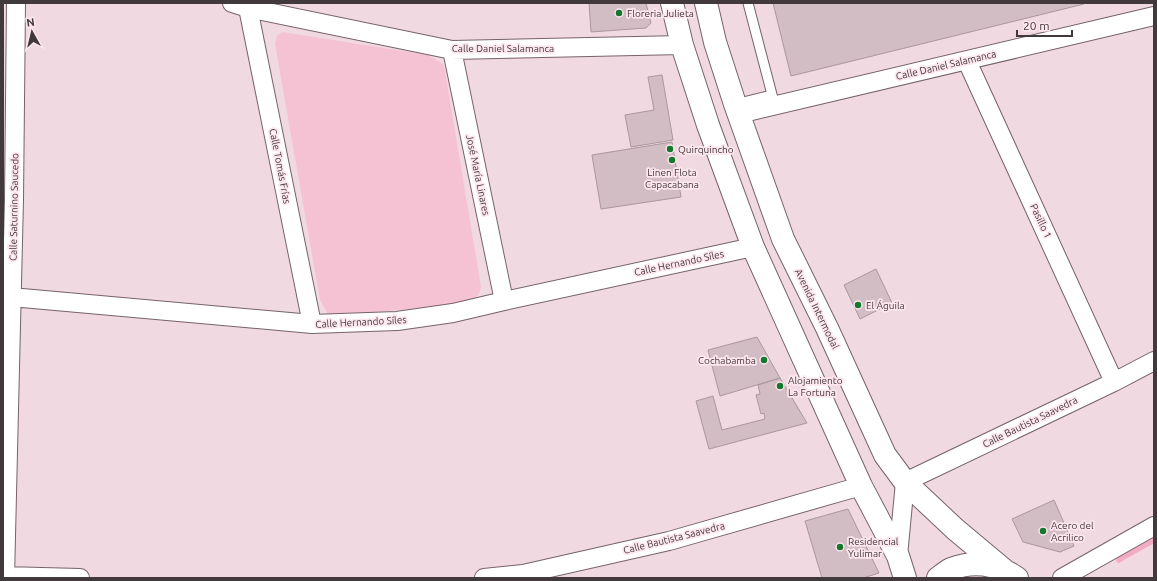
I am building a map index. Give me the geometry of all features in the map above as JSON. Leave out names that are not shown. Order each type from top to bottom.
[{"type":"main road","points":[[672,3],[682,45],[708,125],[753,247],[861,486],[898,556],[905,578]]},
{"type":"main road","name":"Avenida Intermodal","points":[[706,3],[716,42],[737,109],[783,239],[827,328],[885,455],[905,482],[955,529],[1014,576]]},
{"type":"main road","points":[[938,578],[950,570],[968,564],[986,564],[1014,576]]},
{"type":"street","name":"Calle Saturnino Saucedo","points":[[4,577],[14,199],[16,3]]},
{"type":"street","name":"Calle Daniel Salamanca","points":[[240,6],[452,50],[682,45]]},
{"type":"street","name":"Calle Tomás Frías","points":[[240,6],[312,324]]},
{"type":"street","name":"Calle Daniel Salamanca","points":[[737,109],[774,100],[967,61],[1154,16]]},
{"type":"street","name":"José María Linares","points":[[452,50],[504,301]]},
{"type":"street","name":"Pasillo 1","points":[[967,61],[1114,382]]},
{"type":"street","name":"Calle Hernando Síles","points":[[11,297],[312,324],[397,322],[453,313],[753,247]]},
{"type":"street","name":"Calle Bautista Saavedra","points":[[905,482],[1114,382],[1154,361]]},
{"type":"street","points":[[898,556],[905,482]]},
{"type":"street","name":"Calle Bautista Saavedra","points":[[484,578],[523,576],[669,541],[861,486]]},
{"type":"street","points":[[1062,578],[1154,526]]},
{"type":"street","points":[[4,577],[80,578]]},
{"type":"lane","points":[[748,3],[774,100]]},
{"type":"shaded area","points":[[282,32],[428,55],[443,64],[481,287],[478,295],[473,300],[468,303],[336,316],[328,314],[320,300],[275,44],[277,36]]},
{"type":"building","name":"Floreria Julieta","points":[[589,3],[646,3],[651,23],[646,28],[591,32]]},
{"type":"building","points":[[773,3],[1084,3],[1084,4],[791,76]]},
{"type":"building","points":[[662,75],[673,140],[631,147],[625,115],[654,110],[648,77]]},
{"type":"building","points":[[672,142],[681,197],[601,209],[592,155]]},
{"type":"building","points":[[876,269],[892,303],[860,319],[844,285]]},
{"type":"building","points":[[757,337],[780,378],[720,396],[708,350]]},
{"type":"building","points":[[780,378],[807,423],[709,449],[696,401],[713,396],[722,430],[765,419],[764,413],[761,414],[756,395],[760,394],[758,385]]},
{"type":"building","name":"Acero del Acrilico","points":[[1054,500],[1074,546],[1060,552],[1023,542],[1012,519]]},
{"type":"building","name":"Residencial Yulimar","points":[[848,509],[879,573],[863,578],[822,578],[805,521]]},
{"type":"waterway","points":[[1119,560],[1154,540]]},
{"type":"place","name":"Floreria Julieta","points":[[619,13]]},
{"type":"place","name":"Quirquincho","points":[[670,149]]},
{"type":"place","name":"Linen Flota Capacabana","points":[[672,160]]},
{"type":"place","name":"El Águila","points":[[858,305]]},
{"type":"place","name":"Cochabamba","points":[[764,360]]},
{"type":"place","name":"Alojamiento La Fortuna","points":[[780,386]]},
{"type":"place","name":"Acero del Acrilico","points":[[1043,531]]},
{"type":"place","name":"Residencial Yulimar","points":[[840,547]]}]
